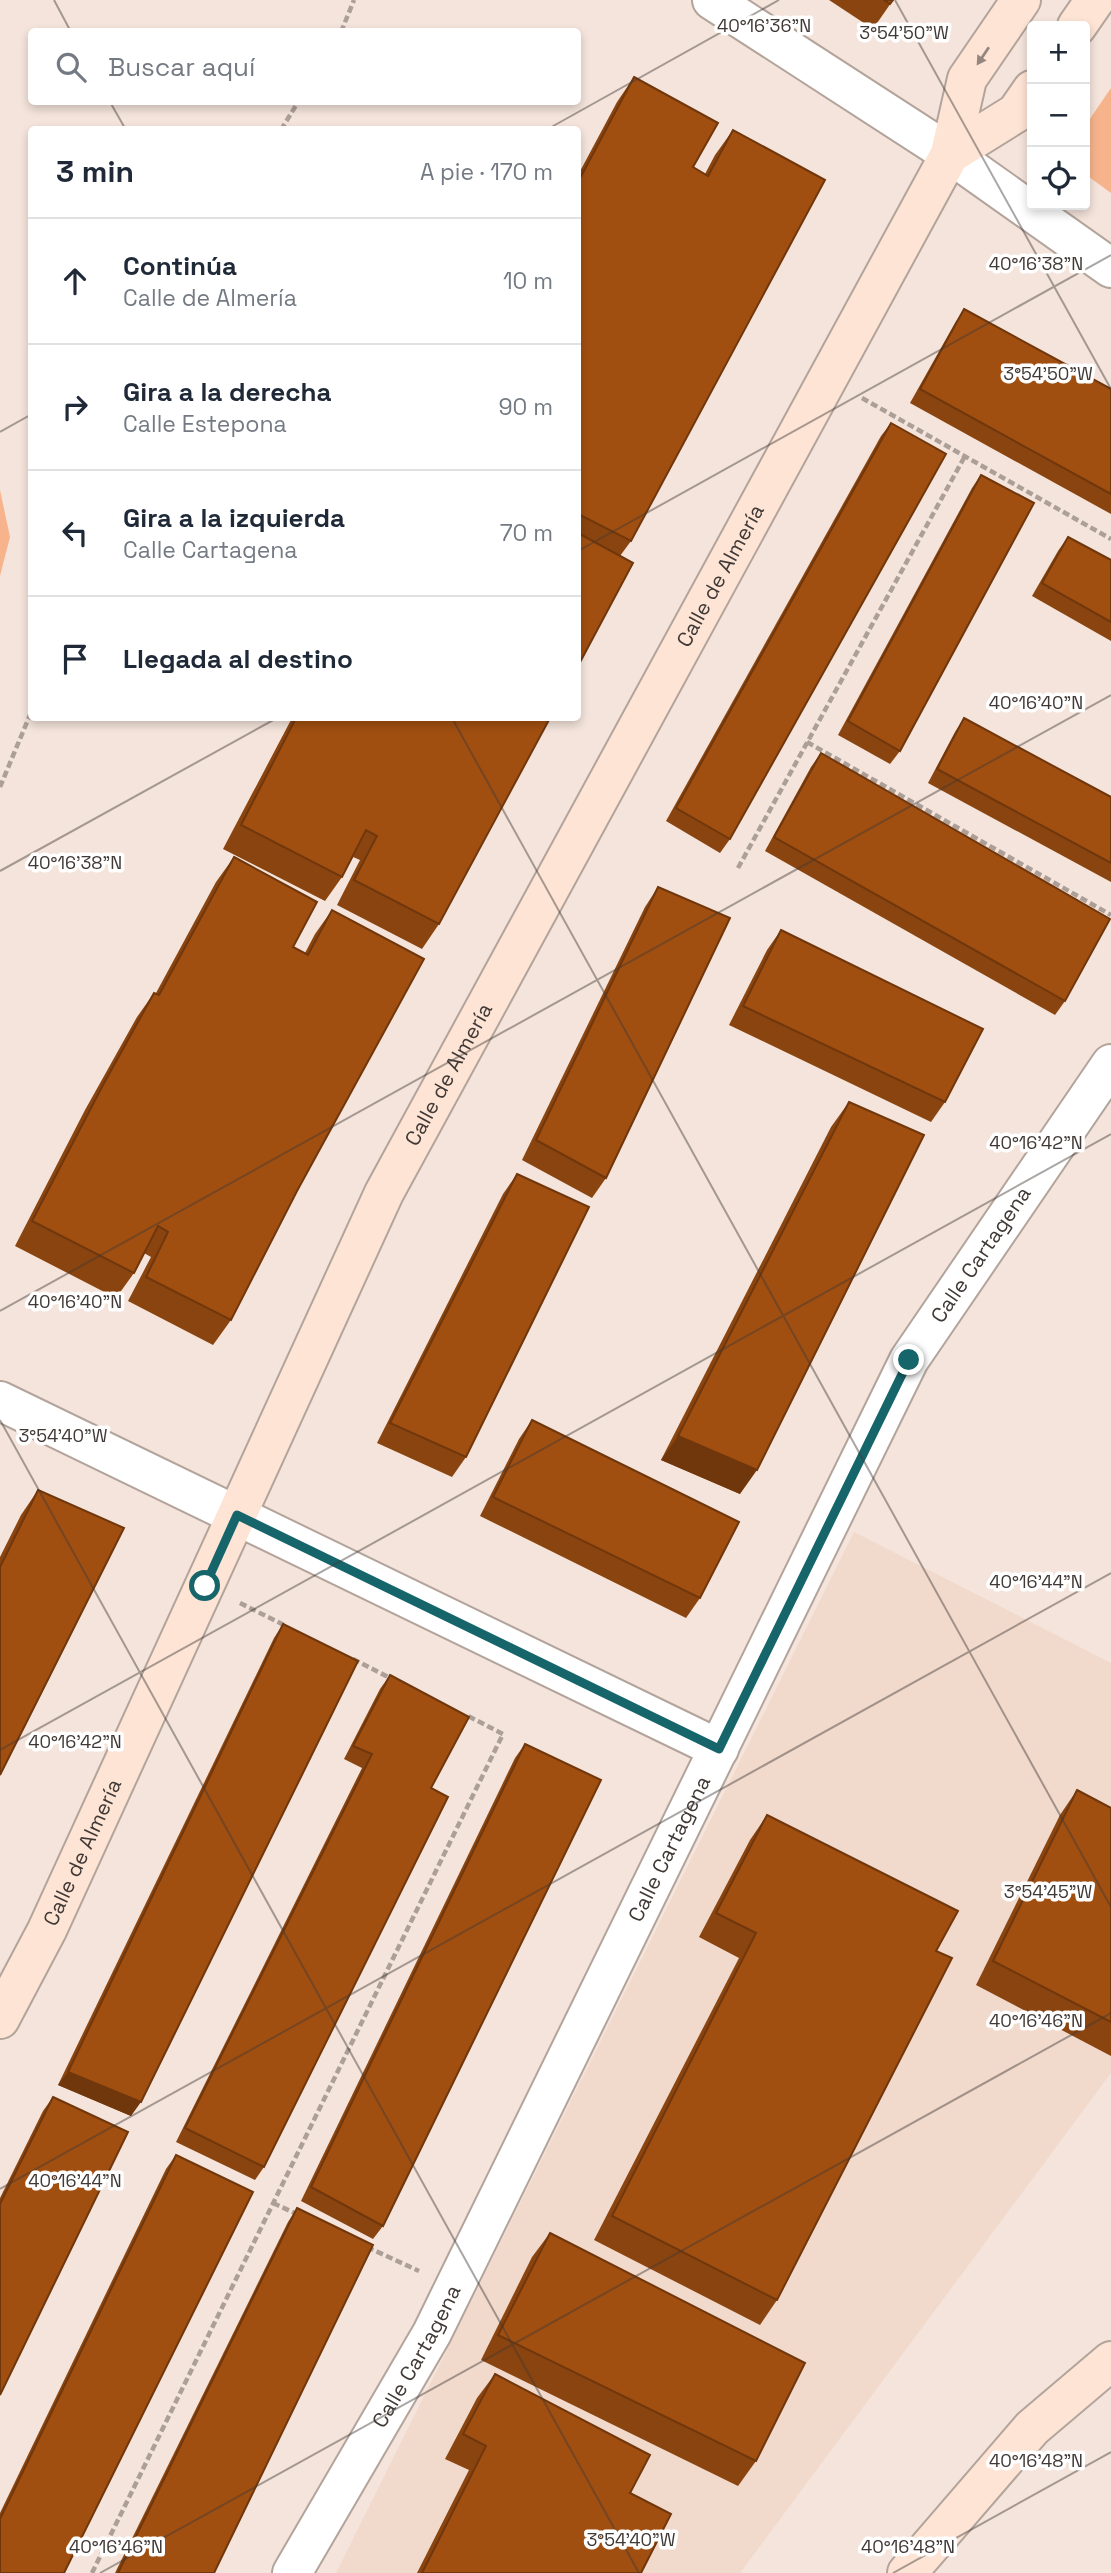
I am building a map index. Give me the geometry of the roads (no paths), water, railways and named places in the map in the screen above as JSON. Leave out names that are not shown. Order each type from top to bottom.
[{"type":"street","points":[[712,0],[950,154],[1111,268]]},
{"type":"street","name":"Calle de Almería","points":[[0,2019],[47,1930],[384,1193],[950,154],[967,79],[1021,0]]},
{"type":"street","points":[[1080,21],[1095,0]]},
{"type":"street","points":[[950,154],[1016,114],[1027,98]]},
{"type":"street","name":"Calle Cartagena","points":[[292,2573],[432,2333],[455,2288],[909,1360],[1111,1064]]},
{"type":"street","points":[[0,1401],[719,1749]]},
{"type":"street","points":[[907,2573],[1032,2428],[1111,2361]]}]
